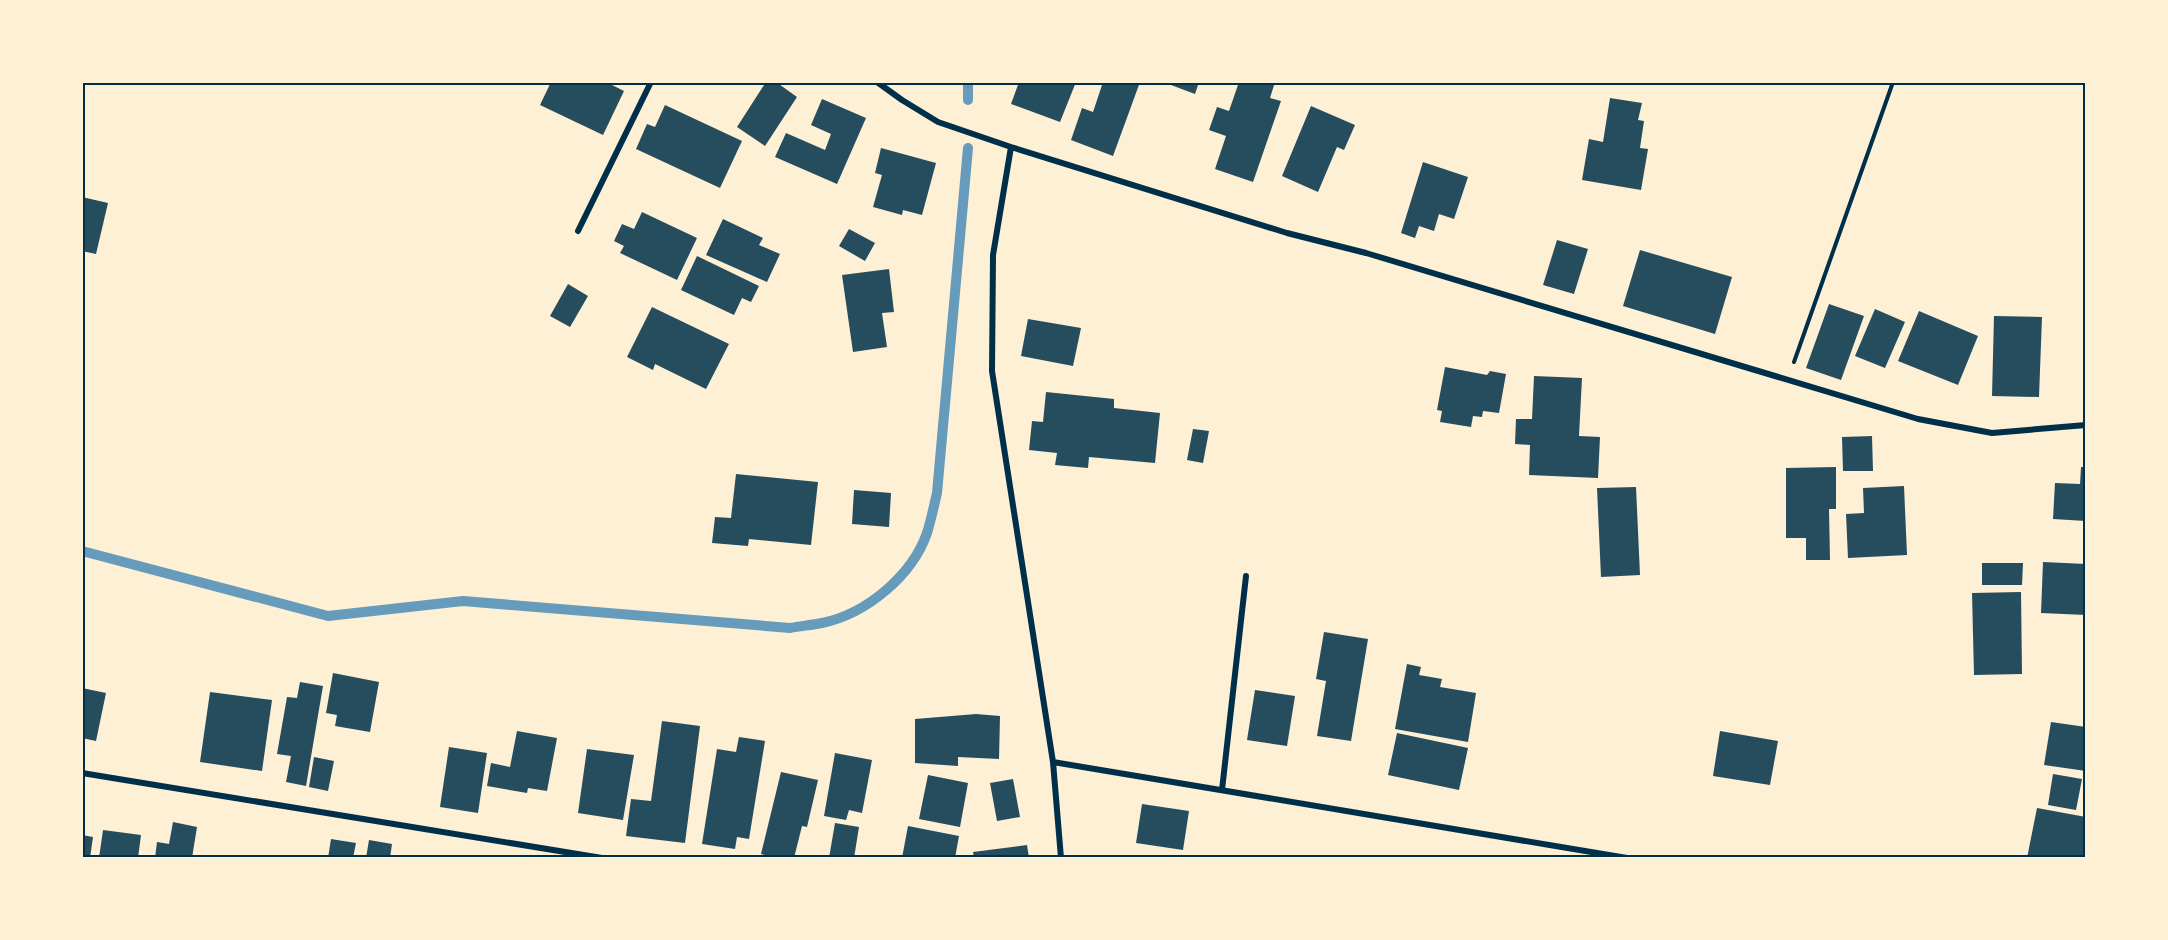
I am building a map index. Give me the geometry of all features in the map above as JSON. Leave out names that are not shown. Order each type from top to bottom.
[{"type":"street","points":[[578,231],[651,82]]},
{"type":"street","points":[[877,82],[938,122],[1011,147],[1287,233],[1366,253],[1918,419],[1992,433],[2085,425]]},
{"type":"street","points":[[1011,147],[993,255],[992,371],[1053,762],[1061,858]]},
{"type":"street","points":[[1222,790],[1246,576]]},
{"type":"street","points":[[1053,762],[1627,858]]},
{"type":"street","points":[[82,772],[602,858]]},
{"type":"path","points":[[1787,379],[1893,82]]},
{"type":"building","points":[[551,82],[606,82],[624,91],[603,135],[540,105]]},
{"type":"building","points":[[766,82],[776,82],[797,97],[765,146],[737,127]]},
{"type":"building","points":[[1019,82],[1076,82],[1060,122],[1011,104]]},
{"type":"building","points":[[1095,82],[1140,82],[1113,156],[1071,140],[1082,108],[1093,112],[1102,85]]},
{"type":"building","points":[[1163,82],[1199,82],[1195,94]]},
{"type":"building","points":[[1239,82],[1275,82],[1270,98],[1281,101],[1253,182],[1215,169],[1226,136],[1209,130],[1217,107],[1229,111]]},
{"type":"building","points":[[1610,98],[1642,103],[1638,120],[1644,121],[1640,148],[1648,149],[1641,190],[1582,180],[1589,139],[1603,142]]},
{"type":"building","points":[[822,99],[866,118],[837,184],[775,157],[786,133],[825,150],[831,134],[811,125]]},
{"type":"building","points":[[665,105],[742,141],[720,188],[636,149],[647,124],[655,127]]},
{"type":"building","points":[[1311,106],[1355,125],[1344,150],[1337,147],[1318,192],[1282,176]]},
{"type":"building","points":[[881,148],[936,163],[922,215],[903,210],[902,215],[873,207],[882,175],[875,173]]},
{"type":"building","points":[[1423,162],[1468,177],[1454,219],[1439,214],[1434,231],[1419,226],[1415,238],[1401,233]]},
{"type":"building","points":[[82,197],[108,203],[96,254],[82,251]]},
{"type":"building","points":[[642,212],[697,238],[677,280],[620,253],[624,246],[614,241],[622,224],[634,229]]},
{"type":"building","points":[[723,219],[763,238],[759,245],[780,254],[767,282],[706,255]]},
{"type":"building","points":[[849,229],[875,243],[865,261],[839,246]]},
{"type":"building","points":[[1557,240],[1588,249],[1574,294],[1543,285]]},
{"type":"building","points":[[1640,250],[1732,277],[1715,334],[1623,306]]},
{"type":"building","points":[[697,256],[759,286],[751,302],[742,298],[734,315],[681,290]]},
{"type":"building","points":[[889,269],[894,312],[882,313],[887,347],[853,352],[842,275]]},
{"type":"building","points":[[568,284],[588,296],[570,327],[550,316]]},
{"type":"building","points":[[1829,304],[1864,316],[1841,380],[1806,368]]},
{"type":"building","points":[[652,307],[729,344],[706,389],[655,364],[653,370],[627,357]]},
{"type":"building","points":[[1875,309],[1905,322],[1885,368],[1855,356]]},
{"type":"building","points":[[1919,311],[1978,336],[1958,385],[1898,361]]},
{"type":"building","points":[[1994,316],[2042,317],[2039,397],[1992,396]]},
{"type":"building","points":[[1028,319],[1081,328],[1073,366],[1021,356]]},
{"type":"building","points":[[1445,367],[1487,375],[1490,371],[1506,374],[1499,413],[1483,411],[1482,417],[1473,416],[1471,427],[1440,422],[1442,411],[1437,410]]},
{"type":"building","points":[[1534,376],[1582,378],[1579,436],[1600,437],[1598,478],[1529,475],[1530,445],[1515,444],[1516,419],[1532,419]]},
{"type":"building","points":[[1046,392],[1114,399],[1114,408],[1160,413],[1155,463],[1089,457],[1088,468],[1055,465],[1057,453],[1029,450],[1032,421],[1043,422]]},
{"type":"building","points":[[1193,429],[1209,431],[1203,463],[1187,460]]},
{"type":"building","points":[[1872,436],[1873,471],[1843,471],[1842,437]]},
{"type":"building","points":[[1836,467],[1836,509],[1829,509],[1830,560],[1806,560],[1806,538],[1786,538],[1786,468]]},
{"type":"building","points":[[2081,467],[2086,467],[2086,521],[2053,519],[2055,483],[2080,484]]},
{"type":"building","points":[[736,474],[818,482],[811,545],[749,539],[748,546],[712,543],[715,517],[731,518]]},
{"type":"building","points":[[1904,486],[1907,555],[1848,558],[1846,514],[1864,513],[1863,488]]},
{"type":"building","points":[[1636,487],[1640,575],[1601,577],[1597,488]]},
{"type":"building","points":[[854,490],[891,493],[889,527],[852,524]]},
{"type":"building","points":[[2043,562],[2086,564],[2086,615],[2041,613]]},
{"type":"building","points":[[1982,563],[2023,563],[2022,585],[1982,585]]},
{"type":"building","points":[[2021,592],[2022,674],[1974,675],[1972,593]]},
{"type":"building","points":[[1324,632],[1368,639],[1351,741],[1317,736],[1326,681],[1316,679]]},
{"type":"building","points":[[1407,664],[1421,667],[1419,675],[1442,679],[1440,687],[1476,693],[1468,742],[1395,729]]},
{"type":"building","points":[[333,673],[379,682],[370,732],[335,726],[337,715],[326,713]]},
{"type":"building","points":[[300,682],[323,686],[306,786],[286,782],[291,756],[277,754],[287,697],[297,698]]},
{"type":"building","points":[[82,688],[106,693],[96,741],[82,738]]},
{"type":"building","points":[[1255,690],[1295,696],[1287,746],[1247,740]]},
{"type":"building","points":[[210,692],[272,700],[262,771],[200,762]]},
{"type":"building","points":[[976,714],[1000,716],[999,759],[958,757],[958,766],[915,763],[915,719]]},
{"type":"building","points":[[662,721],[700,726],[685,843],[626,836],[631,799],[651,801]]},
{"type":"building","points":[[2051,722],[2086,727],[2086,771],[2044,765]]},
{"type":"building","points":[[517,731],[557,738],[547,791],[528,788],[527,793],[487,786],[491,763],[510,767]]},
{"type":"building","points":[[1720,731],[1778,741],[1770,785],[1713,776]]},
{"type":"building","points":[[1397,733],[1468,748],[1459,790],[1388,775]]},
{"type":"building","points":[[739,737],[765,741],[749,839],[737,837],[735,849],[702,844],[717,749],[736,752]]},
{"type":"building","points":[[449,747],[487,753],[478,813],[440,807]]},
{"type":"building","points":[[587,749],[634,755],[623,820],[578,813]]},
{"type":"building","points":[[835,753],[872,760],[862,813],[849,810],[846,820],[824,816]]},
{"type":"building","points":[[314,757],[334,761],[328,791],[309,787]]},
{"type":"building","points":[[781,772],[818,780],[807,827],[802,826],[794,858],[775,858],[761,854]]},
{"type":"building","points":[[2053,774],[2082,779],[2076,810],[2048,805]]},
{"type":"building","points":[[928,775],[968,783],[960,827],[919,819]]},
{"type":"building","points":[[1013,779],[1020,817],[997,821],[990,783]]},
{"type":"building","points":[[1142,804],[1189,811],[1183,850],[1136,843]]},
{"type":"building","points":[[2037,808],[2086,817],[2086,858],[2027,858]]},
{"type":"building","points":[[173,822],[197,827],[192,858],[155,858],[157,842],[169,844]]},
{"type":"building","points":[[835,823],[859,827],[854,858],[829,858]]},
{"type":"building","points":[[908,826],[959,836],[955,858],[902,858]]},
{"type":"building","points":[[103,830],[141,835],[138,858],[99,858]]},
{"type":"building","points":[[82,835],[93,837],[90,858],[82,858]]},
{"type":"building","points":[[331,839],[356,843],[353,858],[328,858]]},
{"type":"building","points":[[369,840],[392,844],[390,858],[366,858]]},
{"type":"building","points":[[1027,845],[1029,858],[974,858],[973,852]]},
{"type":"waterway","points":[[968,82],[968,100]]},
{"type":"waterway","points":[[82,551],[328,616],[463,601],[790,628],[822,623],[855,611],[885,591],[910,564],[927,533],[937,493],[968,148]]}]
